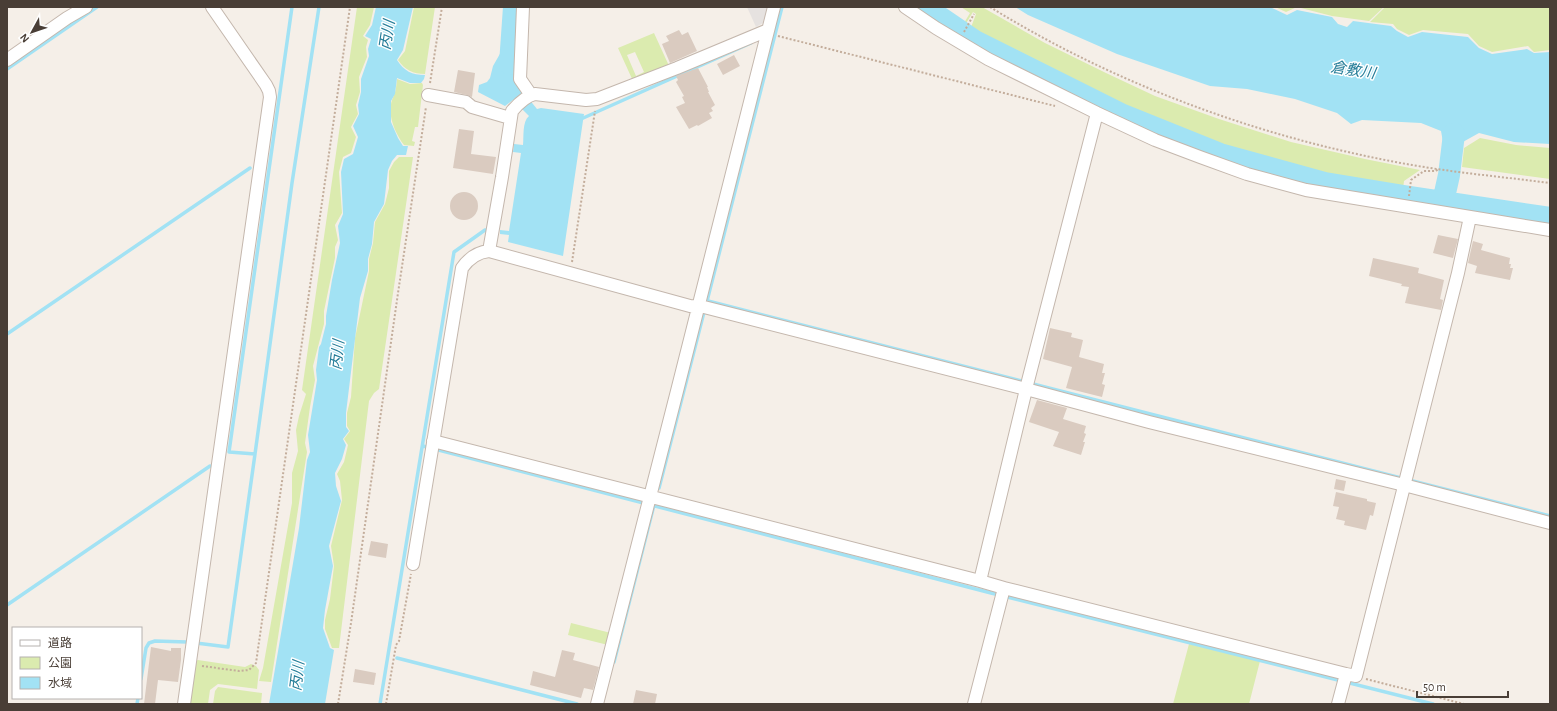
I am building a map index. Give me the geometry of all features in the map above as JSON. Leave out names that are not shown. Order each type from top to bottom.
[{"type":"street","points":[[7,60],[67,18],[86,7]]},
{"type":"street","points":[[184,704],[270,97],[269,90],[266,85],[212,7]]},
{"type":"street","points":[[523,7],[520,79],[529,96]]},
{"type":"street","points":[[598,704],[698,306],[773,33],[774,7]]},
{"type":"street","points":[[905,7],[936,28],[988,59],[1097,113],[1155,140],[1247,174],[1306,190],[1550,230]]},
{"type":"street","points":[[489,251],[494,230],[510,118],[512,111],[517,105],[529,96],[535,94],[586,100],[597,99],[773,33]]},
{"type":"street","points":[[428,95],[466,102],[472,107],[510,118]]},
{"type":"street","points":[[980,581],[1027,385],[1097,113]]},
{"type":"street","points":[[1338,704],[1405,481],[1458,273],[1470,217]]},
{"type":"street","points":[[413,564],[462,268],[465,263],[481,252],[489,251],[690,306],[704,307],[1027,385],[1149,422],[1405,481],[1550,524]]},
{"type":"street","points":[[432,446],[649,501],[980,581],[1003,593],[1347,678]]},
{"type":"street","points":[[974,704],[1003,593]]},
{"type":"path","points":[[189,666],[205,666],[239,671],[249,670],[256,663],[350,7]]},
{"type":"path","points":[[338,704],[351,623],[396,301],[442,7]]},
{"type":"path","points":[[990,7],[1053,44],[1152,90],[1206,111],[1292,138],[1379,159],[1438,169],[1550,183]]},
{"type":"path","points":[[968,26],[974,14]]},
{"type":"path","points":[[773,33],[1058,107]]},
{"type":"path","points":[[570,274],[596,105]]},
{"type":"path","points":[[1410,189],[1411,180],[1424,170],[1436,171],[1438,169]]},
{"type":"path","points":[[386,704],[396,645],[399,641],[413,564]]},
{"type":"path","points":[[1347,678],[1464,704]]},
{"type":"green space","points":[[357,7],[374,7],[370,25],[363,36],[368,40],[366,47],[367,57],[359,77],[360,92],[356,105],[358,114],[351,127],[356,137],[351,153],[343,157],[339,172],[342,213],[335,225],[338,240],[335,247],[335,258],[324,311],[324,324],[313,366],[315,380],[305,443],[307,452],[271,682],[259,681],[263,668],[292,503],[292,473],[298,451],[296,430],[306,394],[302,390]]},
{"type":"green space","points":[[414,7],[435,7],[425,74],[410,71],[398,60],[405,51]]},
{"type":"green space","points":[[938,7],[964,23],[970,13],[961,7],[982,7],[1045,43],[1106,73],[1155,96],[1219,119],[1291,142],[1420,170],[1404,181],[1403,189],[1332,178],[1219,147],[1168,128],[1011,53],[970,30],[976,14],[973,12],[965,25]]},
{"type":"green space","points":[[1275,7],[1297,7],[1286,12]]},
{"type":"green space","points":[[1297,7],[1384,7],[1369,21],[1332,16]]},
{"type":"green space","points":[[1385,7],[1550,7],[1550,50],[1534,52],[1528,46],[1492,52],[1479,46],[1468,34],[1423,30],[1409,35],[1397,29],[1393,24],[1370,22]]},
{"type":"green space","points":[[654,33],[670,68],[633,81],[618,48]],"holes":[[[635,52],[644,72],[636,76],[627,55]]]},
{"type":"green space","points":[[397,79],[410,84],[422,83],[423,85],[418,127],[415,127],[412,141],[415,142],[414,146],[404,145],[391,118],[390,112],[392,100],[396,90]]},
{"type":"green space","points":[[1480,138],[1516,145],[1550,148],[1550,179],[1462,167],[1464,148]]},
{"type":"green space","points":[[399,157],[413,157],[379,389],[374,393],[369,401],[339,648],[332,648],[325,629],[325,620],[330,599],[334,566],[331,546],[342,500],[340,481],[337,474],[344,462],[348,445],[344,439],[350,431],[347,426],[347,413],[351,397],[355,338],[369,271],[369,259],[373,243],[375,222],[385,204],[389,188],[389,171]]},
{"type":"green space","points":[[571,623],[611,633],[608,645],[568,635]]},
{"type":"green space","points":[[1189,644],[1260,661],[1249,704],[1173,704]]},
{"type":"green space","points":[[198,660],[245,667],[251,664],[256,666],[259,670],[257,689],[218,684],[210,690],[208,704],[189,704],[195,661]]},
{"type":"green space","points":[[218,687],[262,693],[261,704],[213,704],[215,691]]},
{"type":"shaded area","points":[[747,7],[768,7],[763,23],[756,27]]},
{"type":"water","name":"丙川","points":[[376,7],[413,7],[403,50],[397,60],[402,67],[409,72],[425,75],[421,83],[410,83],[397,78],[395,94],[391,101],[391,122],[403,146],[408,146],[406,155],[397,155],[392,161],[388,170],[384,204],[374,222],[372,244],[368,259],[368,271],[360,298],[346,413],[346,427],[349,431],[343,439],[346,445],[342,459],[335,473],[336,486],[341,501],[329,546],[333,566],[323,628],[330,648],[334,650],[325,704],[269,704],[299,528],[307,460],[310,452],[308,435],[317,380],[316,370],[319,347],[326,324],[332,280],[340,243],[338,226],[343,214],[341,172],[344,159],[353,154],[358,137],[353,126],[359,114],[358,105],[361,92],[361,79],[369,56],[368,49],[371,39],[365,36],[372,25]]},
{"type":"water","name":"倉敷川","points":[[1015,7],[1270,7],[1287,15],[1297,10],[1332,17],[1338,24],[1347,27],[1353,21],[1391,26],[1408,37],[1422,32],[1468,37],[1479,48],[1492,54],[1527,49],[1534,53],[1550,52],[1550,144],[1514,142],[1479,133],[1461,143],[1457,161],[1452,164],[1448,164],[1441,131],[1421,123],[1362,120],[1351,124],[1337,113],[1295,99],[1247,89],[1210,86],[1117,54],[1028,15]]},
{"type":"water","points":[[507,33],[517,34],[516,83],[537,109],[541,108],[584,114],[563,256],[508,242],[509,235],[500,234],[500,230],[509,231],[521,153],[513,152],[514,144],[523,145],[524,125],[529,116],[513,100],[505,106],[478,92],[479,85],[487,82],[490,78],[493,66],[505,45]]},
{"type":"building","points":[[679,30],[682,35],[688,32],[697,51],[670,63],[662,44],[669,41],[666,36]]},
{"type":"building","points":[[734,55],[740,66],[723,75],[717,64]]},
{"type":"building","points":[[698,68],[715,105],[711,108],[713,111],[709,113],[712,118],[689,129],[676,107],[685,103],[682,97],[684,96],[676,82],[678,80],[676,76]]},
{"type":"building","points":[[458,70],[475,73],[472,97],[454,92]]},
{"type":"building","points":[[459,129],[474,131],[471,154],[496,157],[493,174],[453,168]]},
{"type":"building","points":[[464,192],[474,196],[478,206],[474,216],[464,220],[454,216],[450,206],[454,196]]},
{"type":"building","points":[[1438,235],[1458,239],[1453,258],[1433,253]]},
{"type":"building","points":[[1473,241],[1483,244],[1481,250],[1510,258],[1510,268],[1513,268],[1510,280],[1475,273],[1477,266],[1468,263]]},
{"type":"building","points":[[1373,258],[1419,268],[1418,273],[1444,280],[1440,299],[1443,300],[1441,310],[1405,303],[1409,287],[1369,276]]},
{"type":"building","points":[[1050,328],[1072,333],[1071,337],[1083,340],[1079,357],[1104,364],[1102,373],[1105,373],[1102,384],[1105,385],[1102,397],[1066,388],[1072,367],[1043,359]]},
{"type":"building","points":[[1037,400],[1067,408],[1063,419],[1086,426],[1084,433],[1086,434],[1083,442],[1085,442],[1081,455],[1053,446],[1059,432],[1029,422]]},
{"type":"building","points":[[1336,479],[1346,481],[1344,491],[1334,489]]},
{"type":"building","points":[[1336,492],[1367,499],[1367,501],[1376,503],[1373,516],[1370,515],[1366,530],[1344,525],[1345,521],[1336,519],[1339,507],[1333,506]]},
{"type":"building","points":[[371,541],[388,544],[386,558],[368,555]]},
{"type":"building","points":[[151,647],[171,651],[171,648],[181,648],[181,660],[178,682],[158,680],[155,704],[144,704]]},
{"type":"building","points":[[562,650],[575,653],[573,660],[599,667],[593,690],[584,688],[581,698],[530,685],[533,671],[555,677]]},
{"type":"building","points":[[355,669],[376,673],[374,685],[353,682]]},
{"type":"building","points":[[636,690],[657,694],[655,704],[633,704]]},
{"type":"waterway","points":[[7,69],[97,7]]},
{"type":"waterway","points":[[196,643],[228,647],[255,454],[229,452],[292,7]]},
{"type":"waterway","points":[[255,454],[292,183],[319,7]]},
{"type":"waterway","points":[[510,64],[514,7]]},
{"type":"waterway","points":[[707,301],[782,7]]},
{"type":"waterway","points":[[925,7],[975,41],[1123,115],[1220,154],[1325,183],[1550,218]]},
{"type":"waterway","points":[[581,119],[751,43]]},
{"type":"waterway","points":[[1443,202],[1449,175],[1454,134]]},
{"type":"waterway","points":[[7,334],[250,168]]},
{"type":"waterway","points":[[380,704],[454,252],[485,230],[491,231]]},
{"type":"waterway","points":[[708,301],[1550,516]]},
{"type":"waterway","points":[[659,488],[704,312]]},
{"type":"waterway","points":[[423,446],[991,593],[1433,704]]},
{"type":"waterway","points":[[7,605],[210,466]]},
{"type":"waterway","points":[[614,662],[654,505]]},
{"type":"waterway","points":[[142,673],[146,648],[149,643],[155,641],[187,642]]},
{"type":"waterway","points":[[397,658],[577,704]]},
{"type":"waterway","points":[[137,704],[138,699]]}]
